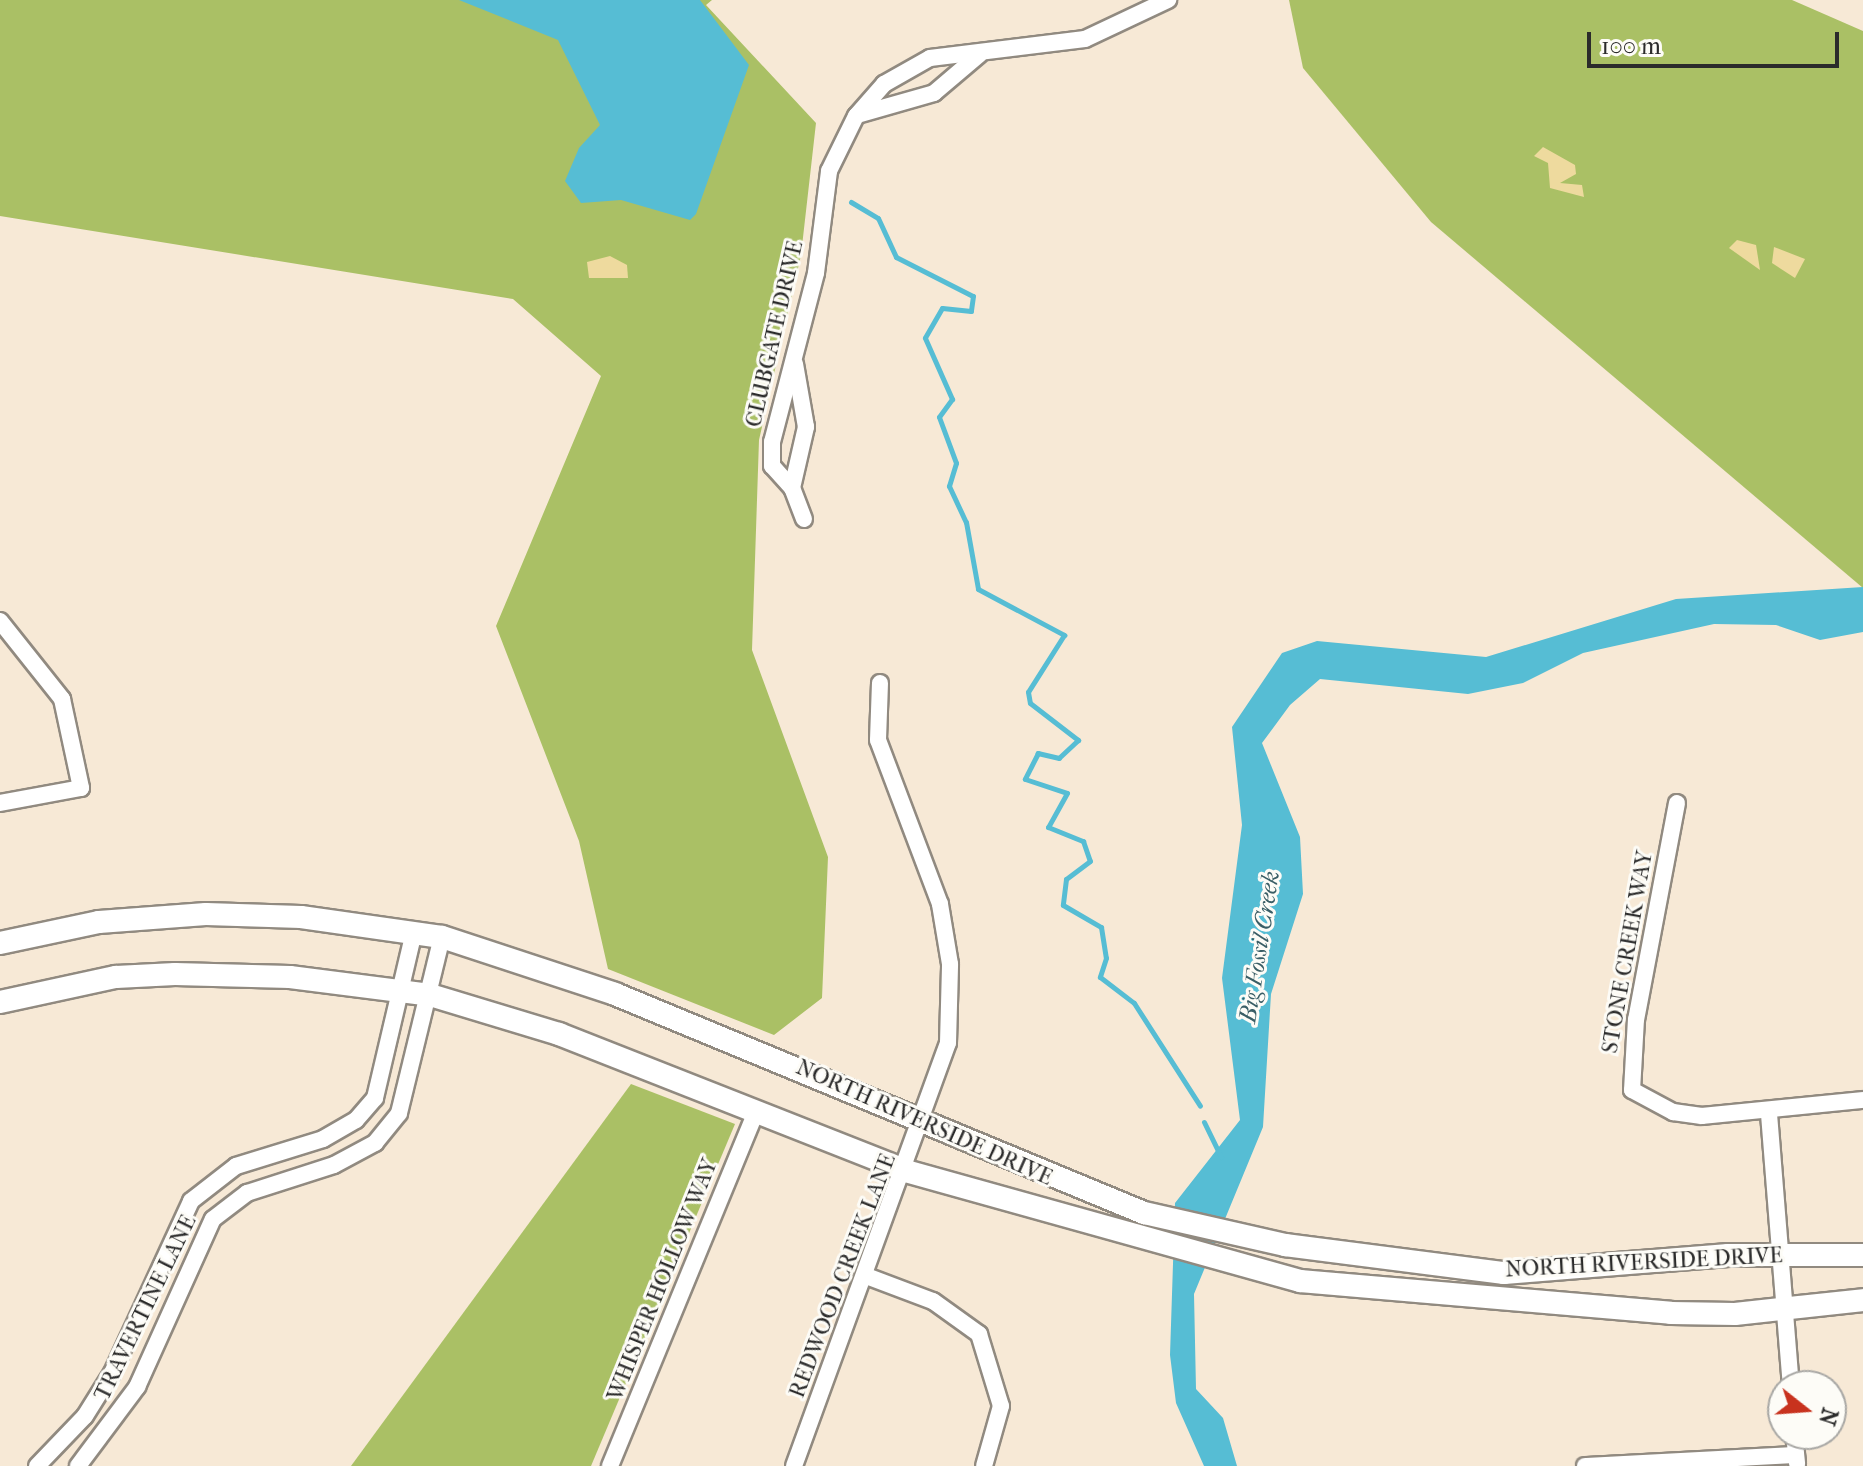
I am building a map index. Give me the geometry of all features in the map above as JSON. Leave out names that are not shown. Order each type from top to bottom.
[{"type":"main road","name":"NORTH RIVERSIDE DRIVE","points":[[0,943],[99,922],[206,914],[442,937],[615,994],[926,1120],[1017,1165],[1156,1217],[1262,1239],[1504,1273],[1780,1254],[1863,1255]]},
{"type":"main road","name":"NORTH RIVERSIDE DRIVE","points":[[0,1002],[116,977],[175,974],[430,995],[559,1034],[906,1171],[1145,1242],[1256,1270],[1463,1299],[1735,1314],[1785,1306],[1863,1300]]},
{"type":"street","name":"CLUBGATE DRIVE","points":[[804,519],[792,488],[777,480],[772,442],[795,364],[829,171],[856,116],[884,84],[930,58],[1085,39],[1168,0]]},
{"type":"street","points":[[856,116],[934,93],[980,54]]},
{"type":"street","points":[[792,488],[806,427],[795,364]]},
{"type":"street","points":[[0,621],[62,699],[81,788],[0,803]]},
{"type":"street","name":"REDWOOD CREEK LANE","points":[[794,1466],[869,1277],[926,1120],[948,1043],[950,964],[940,904],[878,740],[880,683]]},
{"type":"street","name":"STONE CREEK WAY","points":[[1677,803],[1630,1061],[1632,1090],[1650,1095],[1673,1112],[1769,1114]]},
{"type":"street","name":"TRAVERTINE LANE","points":[[37,1466],[85,1416],[112,1373],[191,1201],[236,1166],[323,1139],[356,1120],[375,1098],[414,932]]},
{"type":"street","name":"TRAVERTINE LANE","points":[[78,1466],[137,1387],[213,1219],[247,1193],[361,1150],[399,1113],[442,937]]},
{"type":"street","points":[[1790,1370],[1769,1114],[1863,1100]]},
{"type":"street","name":"WHISPER HOLLOW WAY","points":[[610,1466],[757,1110]]},
{"type":"street","points":[[869,1277],[933,1301],[979,1334],[1001,1406],[984,1466]]},
{"type":"street","points":[[1585,1466],[1797,1460]]},
{"type":"green space","points":[[0,0],[712,0],[706,5],[816,123],[801,255],[759,440],[752,650],[828,857],[822,998],[774,1035],[608,969],[579,841],[496,626],[601,376],[513,299],[0,216]]},
{"type":"green space","points":[[1289,0],[1792,0],[1863,31],[1863,588],[1431,222],[1303,68]]},
{"type":"green space","points":[[631,1084],[735,1124],[591,1466],[351,1466]]},
{"type":"sand","points":[[1543,147],[1575,165],[1576,174],[1560,183],[1582,185],[1584,197],[1550,188],[1548,163],[1534,156]]},
{"type":"sand","points":[[1737,240],[1756,245],[1760,270],[1729,248]]},
{"type":"sand","points":[[1774,247],[1805,259],[1795,278],[1772,263]]},
{"type":"sand","points":[[610,256],[627,265],[628,278],[589,278],[587,262]]},
{"type":"water","points":[[459,0],[700,0],[749,65],[696,214],[690,220],[621,200],[581,203],[565,181],[579,148],[600,125],[558,40]]},
{"type":"water","name":"Big Fossil Creek","points":[[1863,587],[1863,632],[1820,640],[1776,625],[1714,624],[1583,653],[1523,683],[1468,694],[1320,679],[1290,705],[1262,743],[1300,837],[1303,894],[1271,994],[1263,1127],[1194,1294],[1196,1389],[1223,1418],[1237,1466],[1204,1466],[1176,1403],[1170,1355],[1175,1203],[1240,1120],[1222,978],[1242,825],[1232,727],[1282,653],[1317,641],[1486,657],[1676,599]]},
{"type":"waterway","points":[[851,202],[878,218],[896,257],[973,296],[971,311],[942,308],[925,338],[952,399],[939,417],[956,463],[949,486],[966,522],[978,589],[1064,635],[1028,692],[1030,703],[1078,740],[1059,758],[1038,753],[1025,779],[1067,793],[1048,827],[1083,841],[1090,861],[1066,879],[1063,905],[1101,927],[1106,958],[1100,977],[1134,1003],[1200,1106]]},
{"type":"waterway","points":[[1204,1122],[1221,1157]]}]
